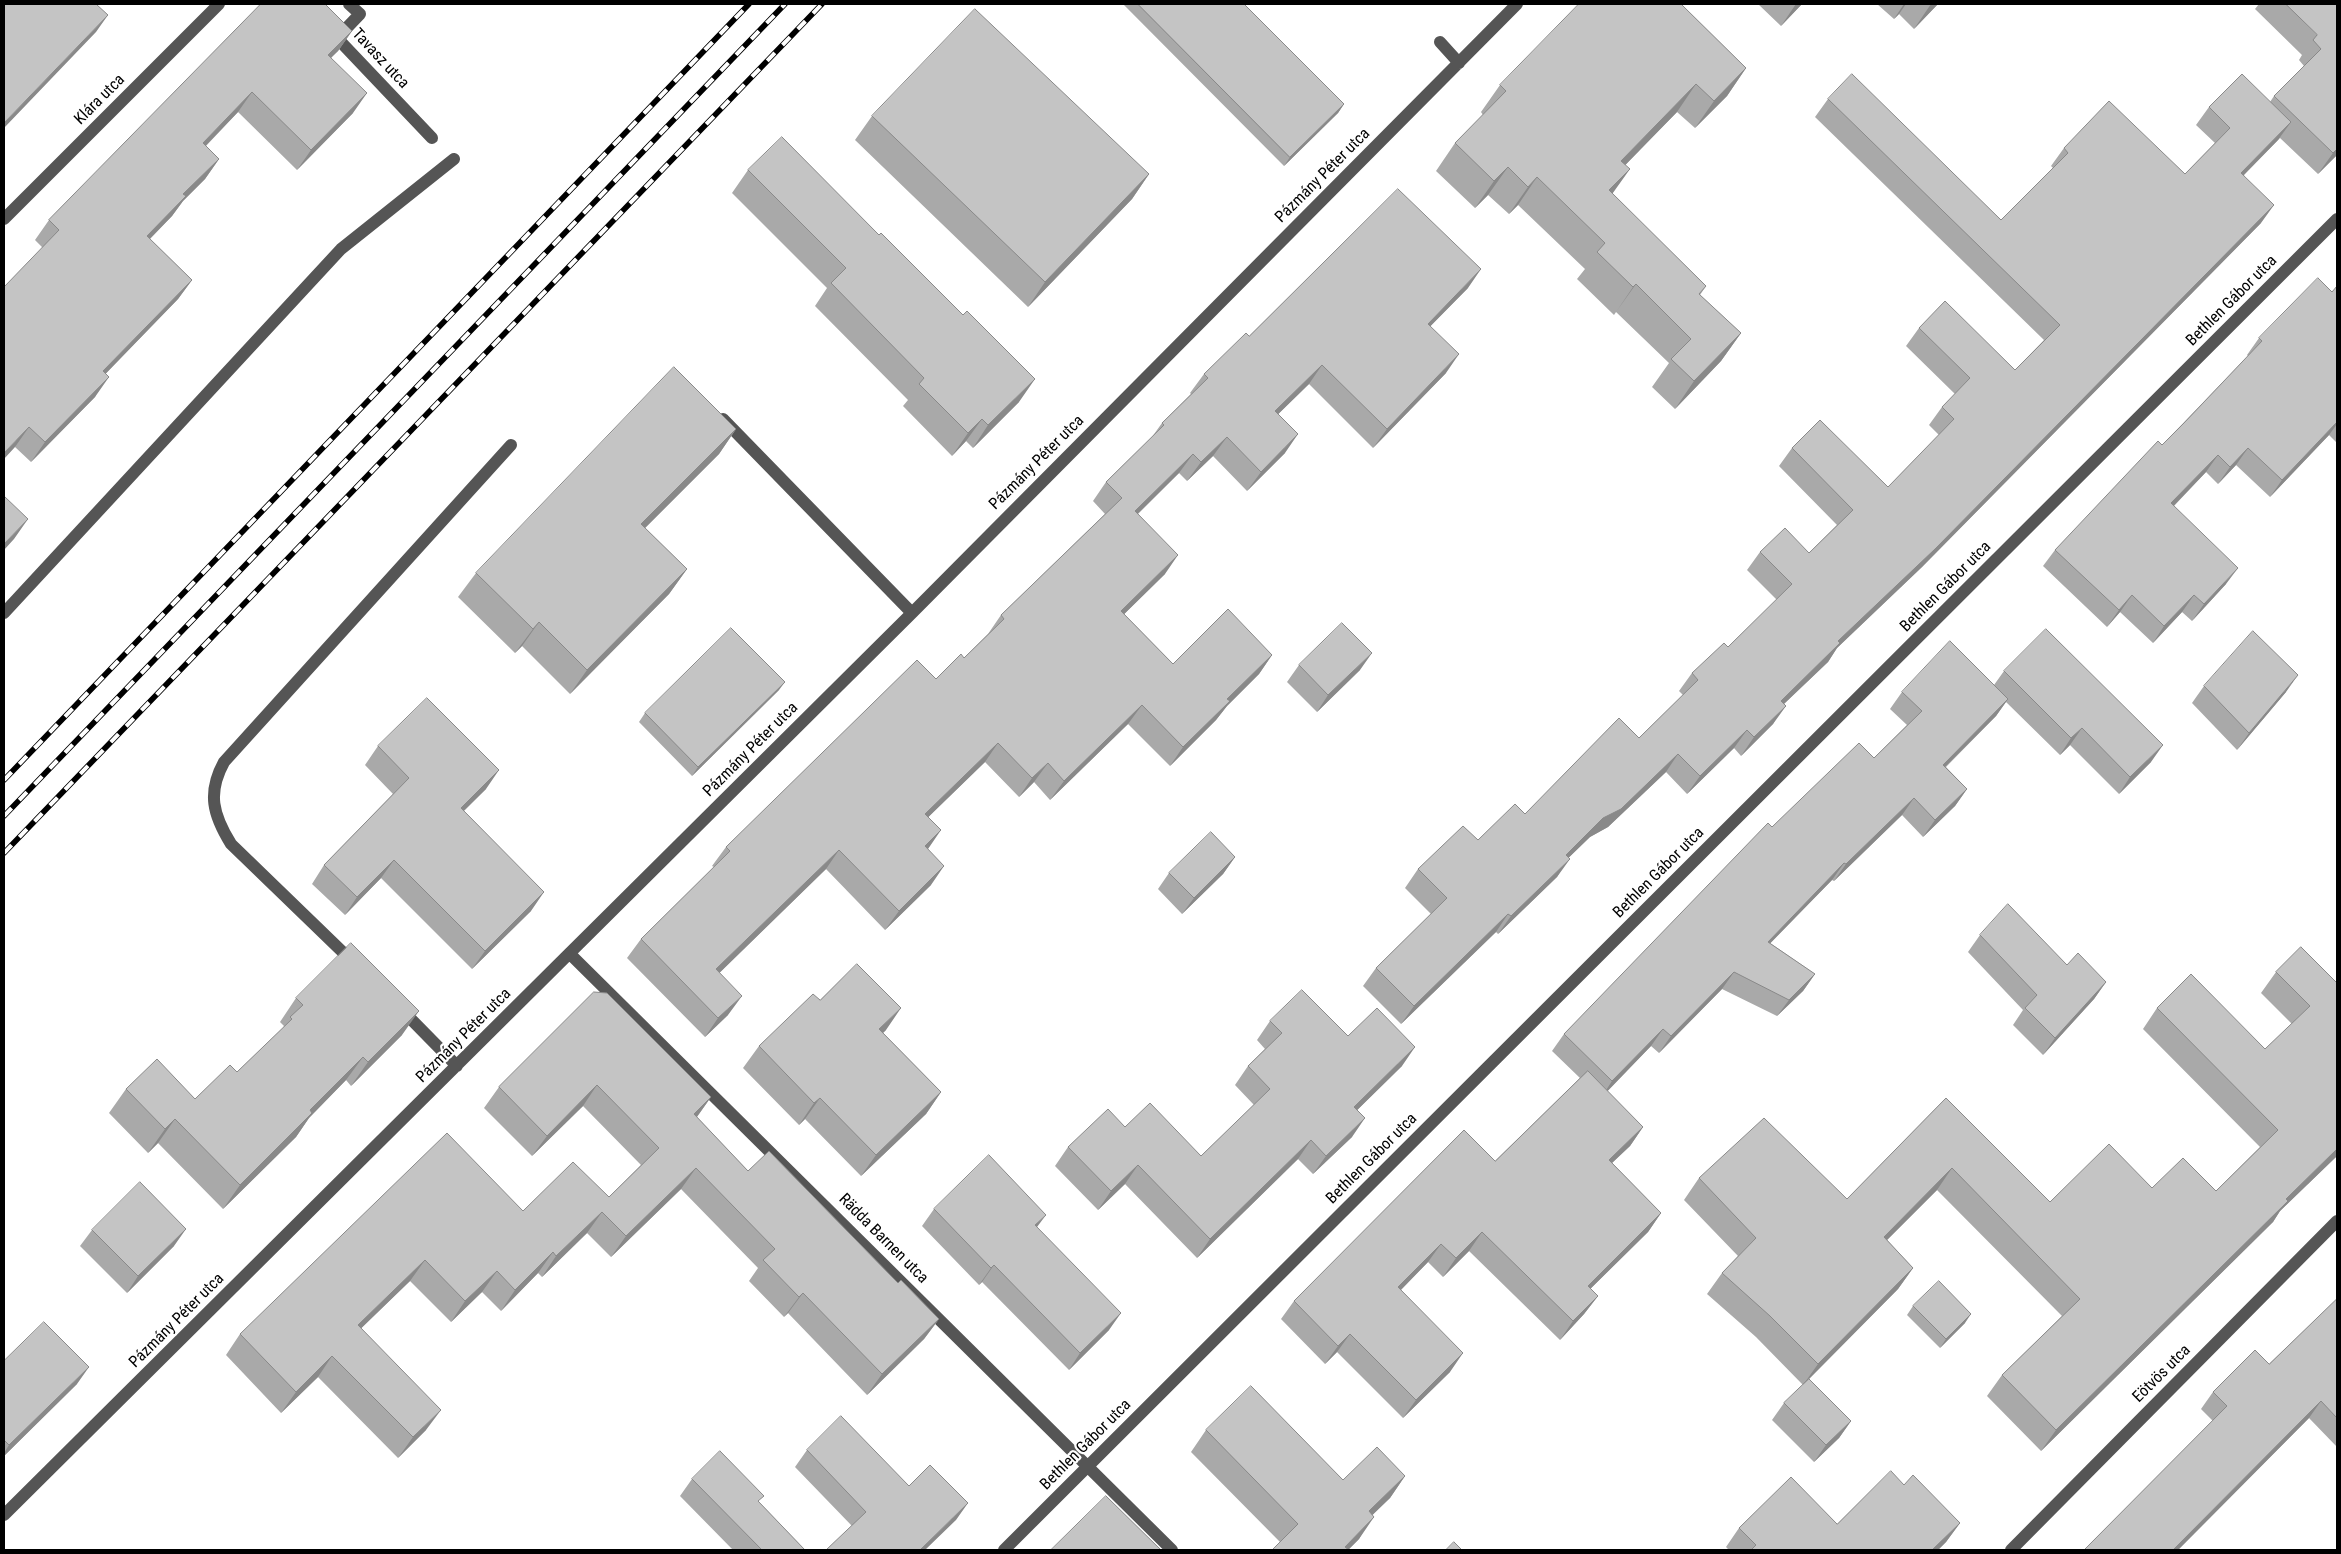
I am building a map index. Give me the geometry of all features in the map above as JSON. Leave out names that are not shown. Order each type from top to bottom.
[{"type":"street","name":"Klára utca","points":[[4,219],[219,4]]},
{"type":"street","name":"Tavasz utca","points":[[349,4],[360,14],[337,38],[432,138]]},
{"type":"street","name":"Pázmány Péter utca","points":[[4,1515],[912,613],[1517,4]]},
{"type":"street","points":[[1440,42],[1459,63]]},
{"type":"street","points":[[4,613],[341,249],[454,159]]},
{"type":"street","name":"Bethlen Gábor utca","points":[[1004,1550],[2337,219]]},
{"type":"street","points":[[714,410],[912,613]]},
{"type":"street","points":[[363,972],[231,844],[221,828],[215,811],[213,792],[216,776],[224,762],[511,444]]},
{"type":"street","name":"Rädda Barnen utca","points":[[570,954],[1172,1550]]},
{"type":"street","points":[[390,999],[457,1066]]},
{"type":"street","name":"Eötvös utca","points":[[2010,1550],[2337,1221]]},
{"type":"building","points":[[4,4],[96,4],[108,15],[4,123]]},
{"type":"building","points":[[261,4],[325,4],[352,31],[328,55],[367,93],[311,150],[252,92],[203,143],[219,159],[183,194],[186,196],[147,236],[192,280],[103,371],[109,377],[45,442],[29,427],[4,453],[4,287],[59,230],[49,220]]},
{"type":"building","points":[[1138,4],[1244,4],[1344,104],[1290,157]]},
{"type":"building","points":[[1579,4],[1681,4],[1746,68],[1714,101],[1696,84],[1621,161],[1630,169],[1609,190],[1706,286],[1699,294],[1741,333],[1694,381],[1671,359],[1691,339],[1636,284],[1633,287],[1597,252],[1605,243],[1537,177],[1528,187],[1508,167],[1494,181],[1455,143],[1506,91],[1500,85]]},
{"type":"building","points":[[2286,4],[2337,4],[2337,149],[2333,153],[2274,96],[2321,49],[2313,40],[2317,35]]},
{"type":"building","points":[[975,9],[1149,174],[1045,282],[872,116]]},
{"type":"building","points":[[1852,74],[2001,220],[2068,153],[2064,148],[2109,101],[2185,174],[2230,128],[2209,107],[2242,74],[2291,122],[2241,173],[2274,205],[1935,549],[1838,641],[1840,643],[1781,701],[1786,706],[1754,737],[1747,730],[1700,776],[1678,754],[1621,809],[1603,818],[1566,855],[1570,859],[1511,916],[1508,914],[1414,1006],[1376,968],[1447,898],[1418,869],[1463,826],[1478,840],[1515,804],[1525,814],[1619,718],[1639,738],[1698,680],[1692,673],[1724,643],[1728,647],[1792,584],[1760,552],[1785,528],[1809,553],[1853,510],[1792,448],[1820,420],[1888,487],[1954,419],[1942,407],[1970,378],[1919,328],[1945,301],[2015,370],[2060,325],[1828,99]]},
{"type":"building","points":[[782,137],[879,235],[881,233],[963,315],[967,311],[1035,379],[988,425],[982,419],[968,433],[919,384],[924,378],[831,283],[846,268],[748,170]]},
{"type":"building","points":[[1398,189],[1481,269],[1428,324],[1459,354],[1387,429],[1322,365],[1275,411],[1298,434],[1261,472],[1227,437],[1201,462],[1193,454],[1135,511],[1178,555],[1121,611],[1173,664],[1228,609],[1272,655],[1227,699],[1230,701],[1183,747],[1142,705],[1064,781],[1048,763],[1032,778],[998,743],[925,814],[941,830],[925,846],[944,866],[899,911],[839,850],[716,969],[742,996],[718,1018],[641,939],[730,851],[726,847],[917,660],[936,679],[961,654],[964,658],[1004,619],[1001,615],[1122,498],[1106,482],[1208,378],[1204,374],[1246,333],[1249,336]]},
{"type":"building","points":[[2318,278],[2332,292],[2337,286],[2337,422],[2282,480],[2248,448],[2230,467],[2218,455],[2171,503],[2238,568],[2204,604],[2194,595],[2164,626],[2132,595],[2119,610],[2055,550],[2158,441],[2162,445],[2184,423],[2262,341],[2259,338]]},
{"type":"building","points":[[674,367],[736,429],[641,524],[687,569],[587,670],[539,622],[533,629],[476,573]]},
{"type":"building","points":[[4,496],[28,519],[4,544]]},
{"type":"building","points":[[1342,623],[1372,653],[1328,695],[1299,665]]},
{"type":"building","points":[[731,628],[785,682],[698,767],[645,713]]},
{"type":"building","points":[[2046,629],[2163,745],[2130,777],[2082,728],[2071,738],[2004,671]]},
{"type":"building","points":[[2253,631],[2298,675],[2249,733],[2204,686]]},
{"type":"building","points":[[1950,641],[2008,699],[1943,765],[1967,789],[1935,820],[1914,798],[1846,864],[1844,863],[1768,942],[1815,974],[1789,1000],[1734,972],[1671,1036],[1663,1029],[1612,1081],[1564,1034],[1768,823],[1772,827],[1859,743],[1874,758],[1922,711],[1902,692]]},
{"type":"building","points":[[427,698],[499,770],[461,808],[544,892],[485,951],[394,860],[357,897],[324,865],[409,778],[378,746]]},
{"type":"building","points":[[1211,832],[1235,857],[1194,898],[1169,873]]},
{"type":"building","points":[[2008,904],[2067,965],[2078,953],[2106,982],[2055,1038],[2025,1008],[2037,995],[1980,935]]},
{"type":"building","points":[[351,943],[419,1011],[368,1062],[363,1057],[310,1110],[312,1113],[240,1185],[175,1119],[165,1129],[126,1089],[157,1059],[195,1099],[230,1065],[237,1072],[292,1019],[290,1017],[303,1005],[296,998]]},
{"type":"building","points":[[2301,947],[2337,983],[2337,1149],[2286,1199],[2288,1201],[2056,1430],[2002,1375],[2080,1299],[1952,1168],[1884,1237],[1913,1268],[1818,1364],[1770,1316],[1722,1273],[1756,1238],[1699,1178],[1764,1118],[1847,1199],[1946,1098],[2050,1202],[2109,1144],[2152,1188],[2183,1158],[2216,1191],[2278,1130],[2157,1008],[2191,974],[2265,1049],[2310,1006],[2276,972]]},
{"type":"building","points":[[857,964],[901,1008],[879,1029],[941,1092],[876,1155],[820,1098],[814,1103],[759,1046],[813,994],[820,1000]]},
{"type":"building","points":[[1302,990],[1348,1036],[1377,1008],[1415,1047],[1354,1107],[1365,1118],[1326,1156],[1311,1140],[1210,1239],[1138,1165],[1111,1191],[1068,1147],[1108,1109],[1125,1127],[1150,1103],[1201,1156],[1270,1089],[1248,1066],[1282,1033],[1270,1021]]},
{"type":"building","points":[[594,992],[607,993],[711,1097],[694,1114],[748,1171],[769,1151],[898,1283],[901,1280],[939,1319],[882,1374],[803,1293],[799,1297],[763,1260],[775,1249],[696,1168],[626,1236],[602,1212],[556,1256],[553,1252],[515,1290],[497,1271],[465,1301],[425,1260],[358,1325],[441,1410],[413,1437],[332,1356],[296,1392],[240,1334],[447,1133],[523,1211],[573,1162],[609,1197],[659,1148],[597,1085],[547,1136],[499,1087]]},
{"type":"building","points":[[1588,1071],[1643,1127],[1609,1160],[1661,1213],[1588,1286],[1598,1296],[1573,1321],[1482,1232],[1456,1258],[1441,1244],[1398,1287],[1463,1353],[1416,1400],[1350,1334],[1338,1346],[1294,1301],[1464,1130],[1495,1161]]},
{"type":"building","points":[[989,1155],[1046,1215],[1035,1225],[1121,1313],[1080,1353],[994,1265],[991,1268],[934,1209]]},
{"type":"building","points":[[140,1182],[186,1229],[138,1276],[92,1230]]},
{"type":"building","points":[[1939,1281],[1971,1314],[1946,1339],[1913,1306]]},
{"type":"building","points":[[2337,1299],[2337,1418],[2321,1401],[2173,1550],[2084,1550],[2227,1406],[2213,1392],[2255,1350],[2269,1364]]},
{"type":"building","points":[[44,1322],[89,1367],[9,1445],[4,1440],[4,1361]]},
{"type":"building","points":[[1809,1379],[1851,1421],[1826,1445],[1784,1403]]},
{"type":"building","points":[[1251,1386],[1343,1480],[1377,1447],[1405,1476],[1369,1511],[1374,1517],[1345,1547],[1349,1550],[1272,1550],[1298,1524],[1206,1430]]},
{"type":"building","points":[[841,1416],[909,1486],[930,1465],[968,1503],[920,1550],[826,1550],[866,1512],[807,1450]]},
{"type":"building","points":[[720,1451],[764,1496],[758,1501],[805,1550],[762,1550],[692,1479]]},
{"type":"building","points":[[1891,1471],[1904,1485],[1913,1475],[1960,1523],[1932,1550],[1751,1550],[1756,1545],[1739,1528],[1791,1477],[1837,1524]]},
{"type":"building","points":[[1106,1496],[1161,1550],[1051,1550]]},
{"type":"building","points":[[1454,1542],[1462,1550],[1446,1550]]},
{"type":"railway","points":[[4,780],[749,4]]},
{"type":"railway","points":[[4,816],[785,4]]},
{"type":"railway","points":[[4,853],[822,4]]}]
